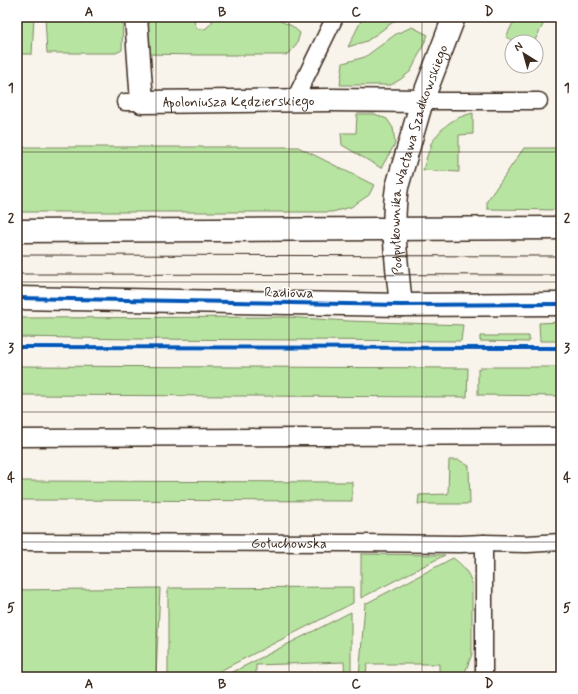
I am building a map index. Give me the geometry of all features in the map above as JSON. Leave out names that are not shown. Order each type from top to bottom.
[{"type":"street","name":"Apoloniusza Kędzierskiego","points":[[136,17],[134,102],[422,101]]},
{"type":"street","name":"Podpułkownika Wacława Szadkowskiego","points":[[401,305],[394,228],[397,187],[422,101],[454,17]]},
{"type":"street","points":[[17,231],[561,228]]},
{"type":"street","name":"Radiowa","points":[[17,298],[401,305],[561,304]]},
{"type":"lane","points":[[294,101],[335,17]]},
{"type":"lane","points":[[422,101],[539,101]]},
{"type":"lane","points":[[17,438],[561,436]]},
{"type":"lane","name":"Gołuchowska","points":[[17,542],[526,544],[561,542]]},
{"type":"lane","points":[[484,543],[484,677]]},
{"type":"green space","points":[[17,17],[34,17],[32,54],[17,54]]},
{"type":"green space","points":[[45,17],[123,17],[122,50],[116,53],[47,53]]},
{"type":"green space","points":[[146,17],[196,17],[194,20],[198,29],[205,29],[212,23],[212,17],[271,17],[292,26],[300,33],[296,46],[286,55],[147,54]]},
{"type":"green space","points":[[363,17],[400,17],[367,41],[348,47]]},
{"type":"green space","points":[[516,17],[547,17],[538,34],[508,34]]},
{"type":"green space","points":[[412,27],[428,35],[411,71],[391,85],[340,85],[343,63],[365,57],[396,34]]},
{"type":"green space","points":[[473,113],[473,134],[459,135],[459,172],[423,170],[428,153],[432,146],[430,145],[443,128],[458,118]]},
{"type":"green space","points":[[357,114],[375,114],[387,119],[393,128],[395,144],[381,168],[342,145],[341,133],[356,133]]},
{"type":"green space","points":[[17,147],[298,147],[374,185],[369,195],[351,207],[332,212],[17,212]]},
{"type":"green space","points":[[524,148],[561,148],[561,210],[487,209],[487,201]]},
{"type":"green space","points":[[285,317],[463,325],[461,341],[17,337],[17,321],[21,318]]},
{"type":"green space","points":[[561,322],[561,341],[540,341],[539,323]]},
{"type":"green space","points":[[480,336],[529,336],[529,342],[480,341]]},
{"type":"green space","points":[[17,366],[468,368],[467,397],[17,395]]},
{"type":"green space","points":[[482,367],[561,367],[561,396],[478,395],[478,369]]},
{"type":"green space","points":[[449,460],[459,460],[469,466],[470,504],[418,504],[419,495],[448,494]]},
{"type":"green space","points":[[17,481],[352,482],[352,501],[17,500]]},
{"type":"green space","points":[[361,554],[445,555],[361,598]]},
{"type":"green space","points":[[453,558],[465,569],[472,583],[472,654],[466,670],[459,677],[439,677],[439,664],[367,664],[366,677],[359,677],[365,604]]},
{"type":"green space","points":[[353,587],[353,603],[208,677],[168,677],[168,588]]},
{"type":"green space","points":[[160,588],[156,677],[17,677],[17,590]]},
{"type":"green space","points":[[351,612],[351,677],[345,677],[344,662],[256,665],[256,677],[223,677]]},
{"type":"tram line","points":[[17,255],[561,256]]},
{"type":"tram line","points":[[17,274],[561,275]]},
{"type":"cycle path","points":[[17,298],[401,305],[561,304]]},
{"type":"cycle path","points":[[17,347],[561,348]]}]
